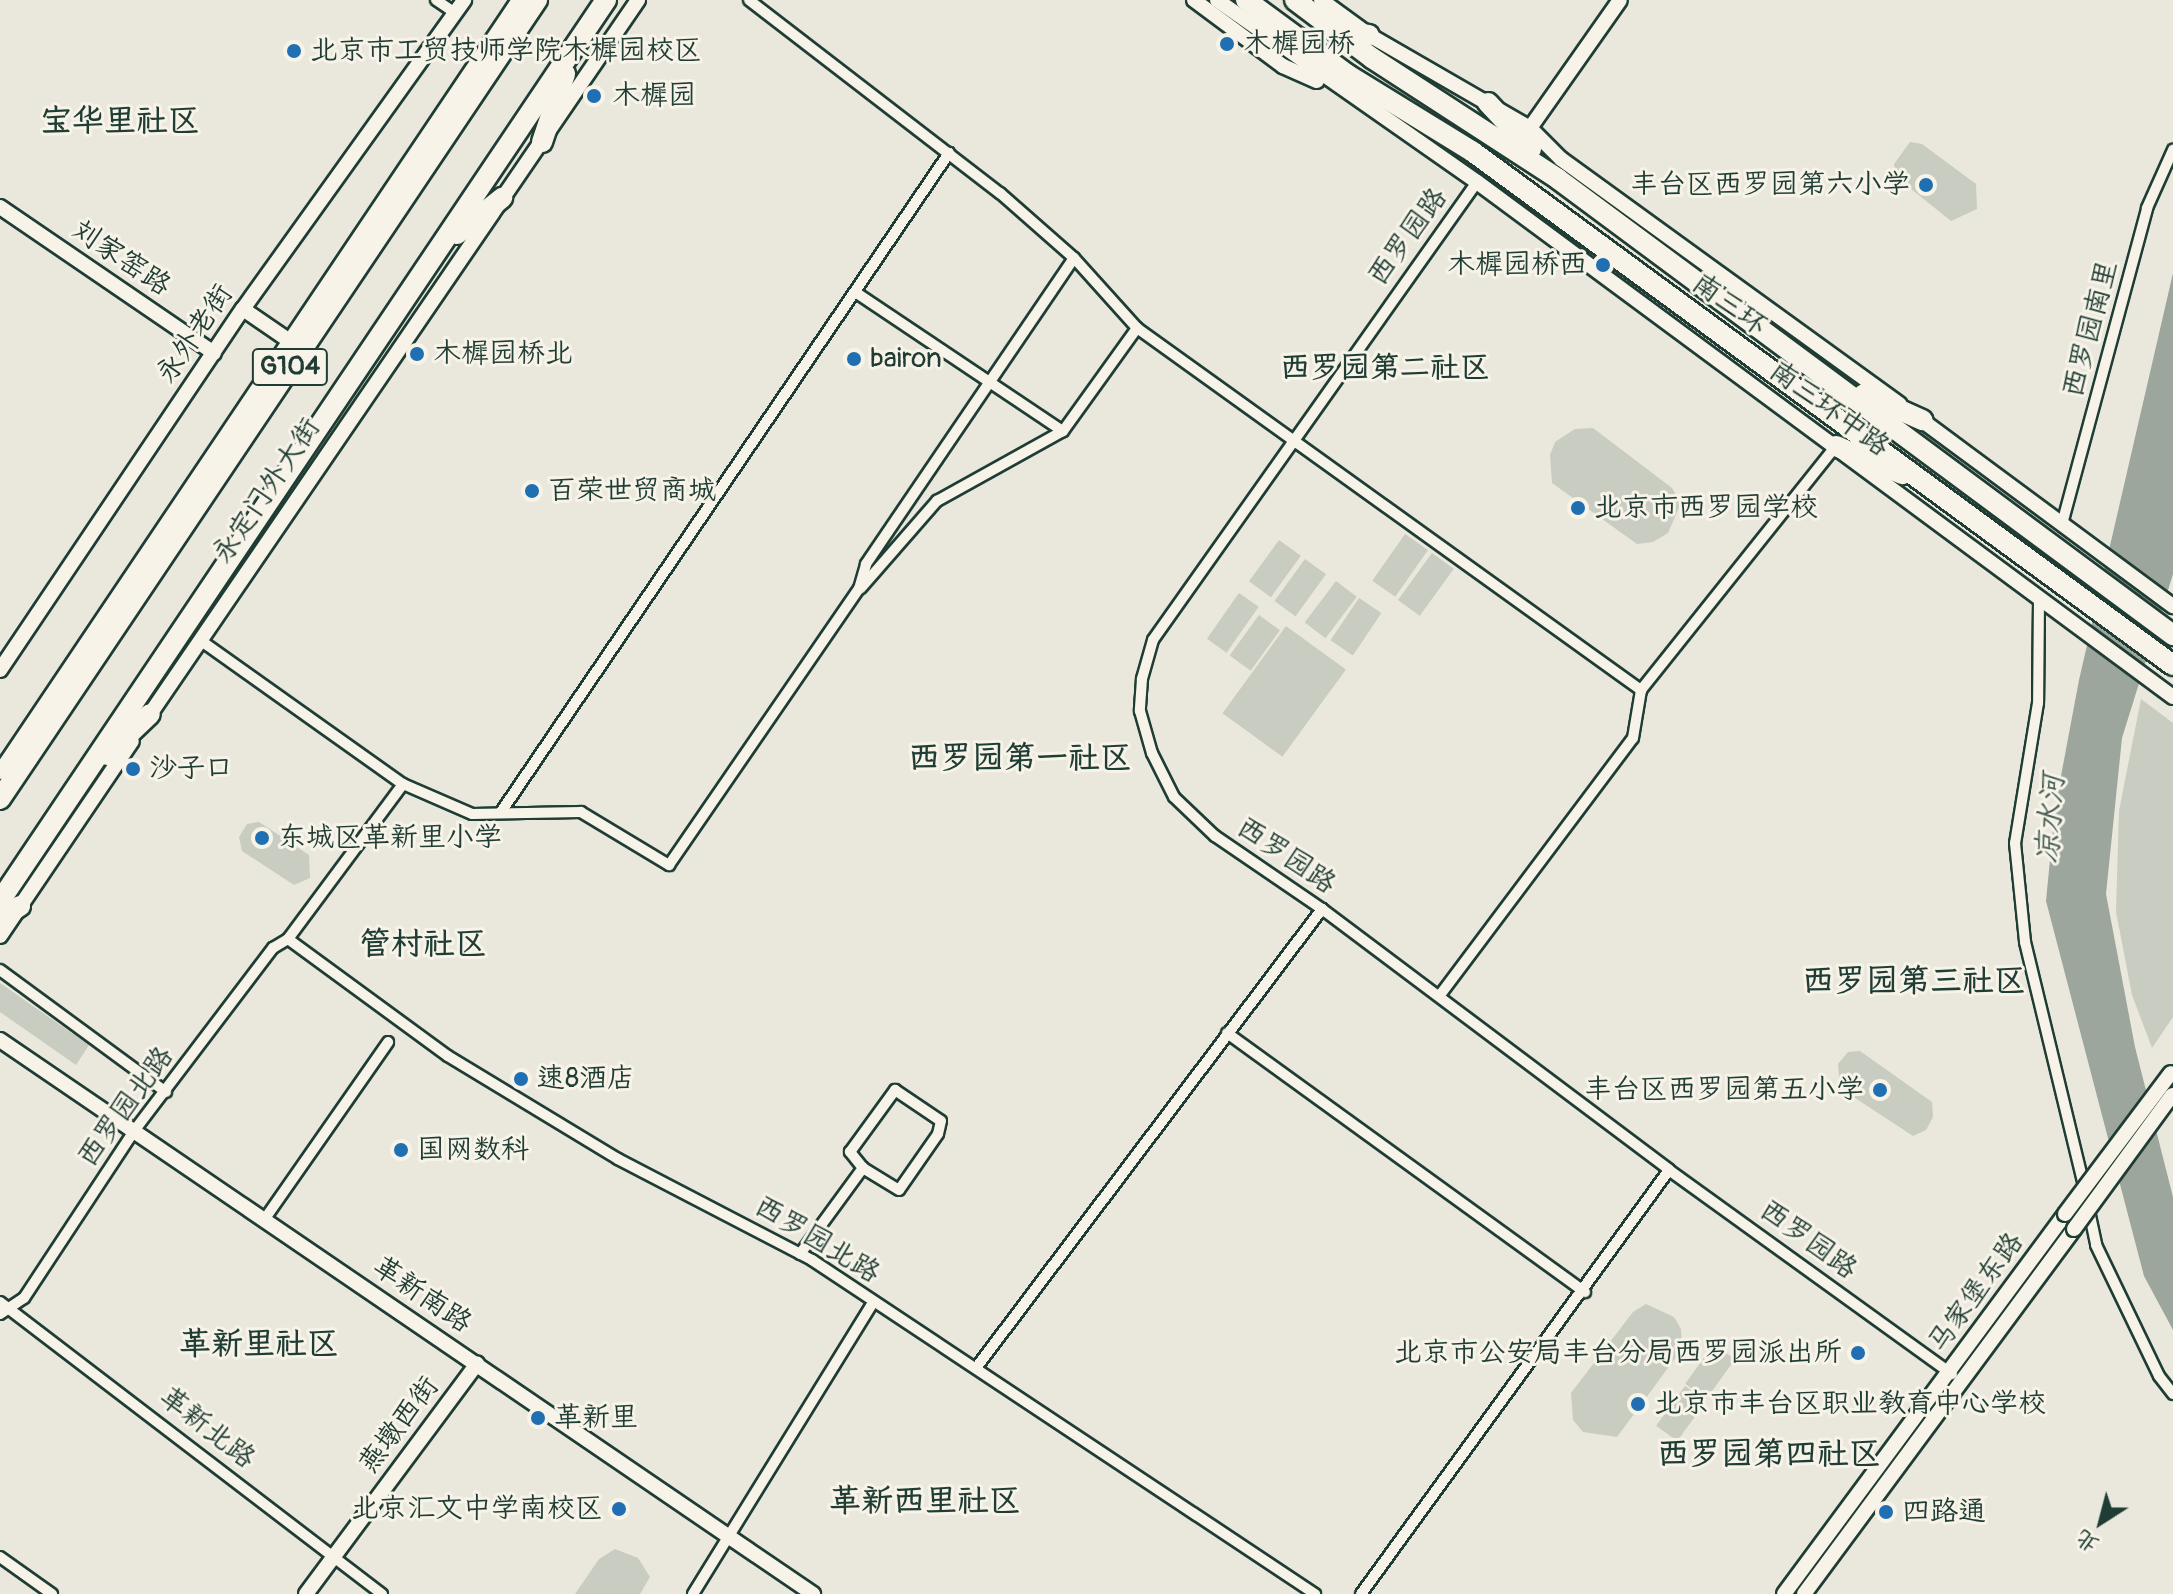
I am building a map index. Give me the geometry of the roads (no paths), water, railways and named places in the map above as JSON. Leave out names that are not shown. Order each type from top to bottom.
[{"type":"highway","name":"永定门外大街","points":[[0,799],[537,0]]},
{"type":"highway","name":"永定门外大街","points":[[10,903],[78,783],[606,0]]},
{"type":"highway","name":"南三环","points":[[1246,0],[1346,84],[1473,152],[1938,489],[2173,665]]},
{"type":"highway","name":"南三环","points":[[1295,0],[1336,31],[1558,179],[2173,635]]},
{"type":"highway","points":[[1336,31],[1369,35]]},
{"type":"highway","points":[[542,142],[573,48]]},
{"type":"highway","points":[[1346,84],[1377,111]]},
{"type":"highway","points":[[1488,103],[1558,179]]},
{"type":"highway","points":[[441,246],[502,198]]},
{"type":"highway","points":[[1824,376],[1922,420]]},
{"type":"highway","points":[[1836,446],[1938,489]]},
{"type":"highway","points":[[78,783],[150,714]]},
{"type":"highway","points":[[0,919],[10,903]]},
{"type":"street","points":[[436,0],[459,6]]},
{"type":"street","points":[[0,772],[519,0]]},
{"type":"street","name":"永定门外大街","points":[[0,936],[10,903],[150,714],[638,0]]},
{"type":"street","points":[[749,0],[949,153],[1074,258],[1137,328],[1641,690]]},
{"type":"street","points":[[1194,0],[1283,66],[1346,84]]},
{"type":"street","points":[[1217,0],[1346,84]]},
{"type":"street","name":"南三环中路","points":[[1321,0],[1369,35],[1530,128],[1561,159],[2173,606]]},
{"type":"street","points":[[1337,0],[1425,66]]},
{"type":"street","points":[[1530,128],[1620,0]]},
{"type":"street","name":"永外老街","points":[[0,670],[243,309],[459,6]]},
{"type":"street","name":"南三环中路","points":[[1377,111],[1836,446],[2170,695]]},
{"type":"street","name":"西罗园南里","points":[[2062,524],[2147,208],[2173,150]]},
{"type":"street","points":[[501,812],[949,153]]},
{"type":"street","name":"西罗园路","points":[[1477,182],[1291,440],[1153,640],[1142,679],[1140,711],[1152,753],[1174,797],[1215,836],[1322,909],[1669,1170],[1956,1376]]},
{"type":"street","name":"刘家窑路","points":[[0,207],[214,353]]},
{"type":"street","points":[[859,589],[866,564],[1074,258]]},
{"type":"street","points":[[855,292],[1063,431]]},
{"type":"street","points":[[243,309],[291,342]]},
{"type":"street","points":[[200,640],[403,784],[472,814],[581,812],[669,865],[859,589],[937,501],[1063,431],[1137,328]]},
{"type":"street","points":[[1440,995],[1633,738],[1641,690],[1836,446]]},
{"type":"street","points":[[2039,598],[2038,703],[2015,843],[2025,942],[2096,1245],[2159,1376],[2173,1394]]},
{"type":"street","name":"西罗园北路","points":[[3,1308],[24,1298],[134,1131],[273,948],[288,939],[403,784]]},
{"type":"street","points":[[976,1368],[1322,909]]},
{"type":"street","name":"西罗园北路","points":[[288,939],[461,1064],[618,1159],[800,1254],[1315,1594]]},
{"type":"street","points":[[0,970],[166,1092]]},
{"type":"street","points":[[1227,1033],[1585,1292]]},
{"type":"street","name":"革新南路","points":[[0,1040],[813,1594]]},
{"type":"street","points":[[264,1220],[388,1042]]},
{"type":"street","name":"马家堡东路","points":[[1804,1594],[2065,1214],[2172,1071]]},
{"type":"street","points":[[895,1090],[941,1121],[938,1134],[899,1190],[863,1168],[850,1152],[895,1090]]},
{"type":"street","name":"马家堡东路","points":[[1784,1594],[2074,1229],[2173,1095]]},
{"type":"street","points":[[800,1254],[863,1168]]},
{"type":"street","points":[[1361,1594],[1585,1292],[1669,1170]]},
{"type":"street","points":[[693,1594],[873,1302]]},
{"type":"street","name":"革新北路","points":[[3,1308],[382,1594]]},
{"type":"street","name":"燕墩西街","points":[[306,1594],[477,1364]]},
{"type":"street","points":[[0,1557],[52,1594]]},
{"type":"place","name":"木樨园桥","points":[[1227,44]]},
{"type":"place","name":"北京市工贸技师学院木樨园校区","points":[[294,51]]},
{"type":"place","name":"木樨园","points":[[594,96]]},
{"type":"place","name":"丰台区西罗园第六小学","points":[[1926,185]]},
{"type":"place","name":"木樨园桥西","points":[[1603,265]]},
{"type":"place","name":"木樨园桥北","points":[[417,354]]},
{"type":"place","name":"bairon","points":[[854,359]]},
{"type":"place","name":"百荣世贸商城","points":[[532,491]]},
{"type":"place","name":"北京市西罗园学校","points":[[1578,508]]},
{"type":"place","name":"沙子口","points":[[133,769]]},
{"type":"place","name":"东城区革新里小学","points":[[262,838]]},
{"type":"place","name":"速8酒店","points":[[521,1079]]},
{"type":"place","name":"丰台区西罗园第五小学","points":[[1880,1090]]},
{"type":"place","name":"国网数科","points":[[401,1150]]},
{"type":"place","name":"北京市公安局丰台分局西罗园派出所","points":[[1858,1353]]},
{"type":"place","name":"北京市丰台区职业教育中心学校","points":[[1638,1404]]},
{"type":"place","name":"革新里","points":[[538,1418]]},
{"type":"place","name":"北京汇文中学南校区","points":[[619,1509]]},
{"type":"place","name":"四路通","points":[[1886,1512]]},
{"type":"district","name":"宝华里社区","points":[[120,121]]},
{"type":"district","name":"西罗园第二社区","points":[[1385,368]]},
{"type":"district","name":"西罗园第一社区","points":[[1020,758]]},
{"type":"district","name":"管村社区","points":[[423,944]]},
{"type":"district","name":"西罗园第三社区","points":[[1914,981]]},
{"type":"district","name":"革新里社区","points":[[259,1344]]},
{"type":"district","name":"西罗园第四社区","points":[[1769,1454]]},
{"type":"district","name":"革新西里社区","points":[[925,1501]]},
{"type":"water label","name":"凉水河","points":[[2051,819]]}]
